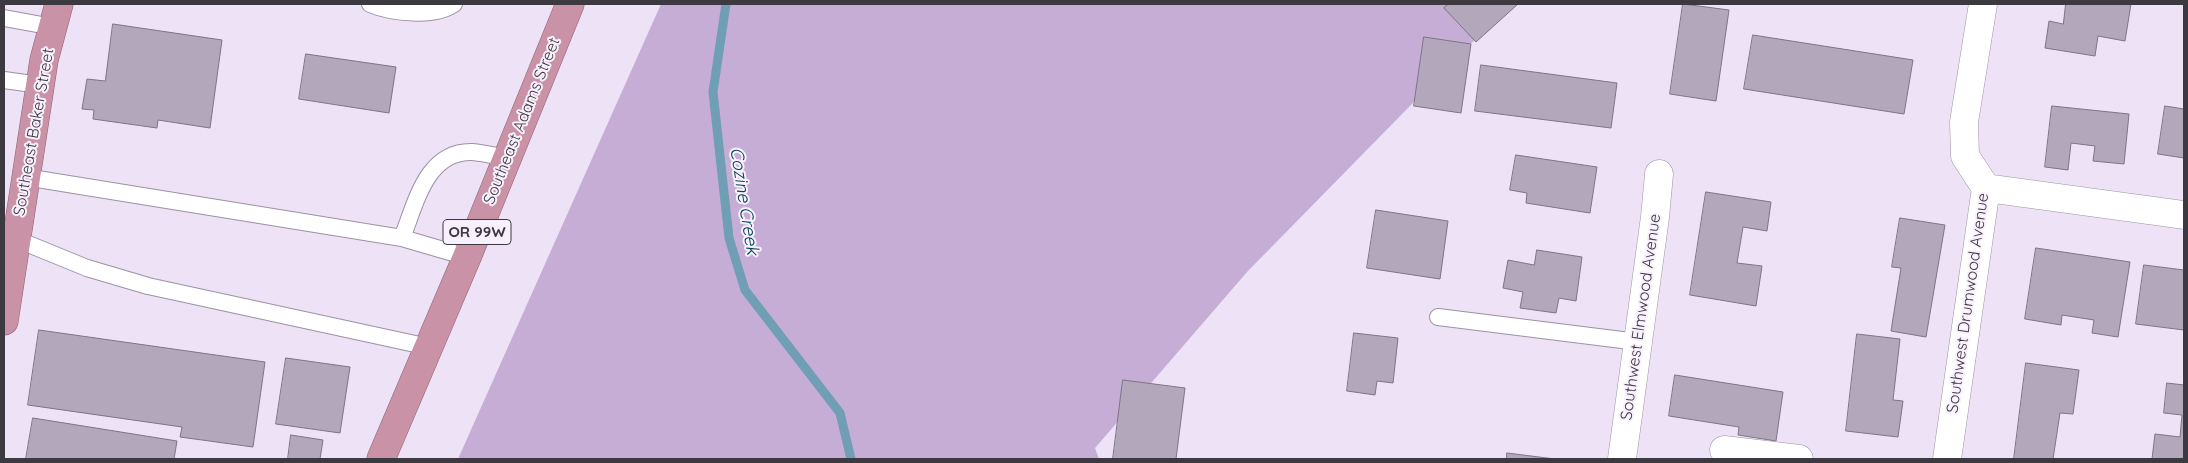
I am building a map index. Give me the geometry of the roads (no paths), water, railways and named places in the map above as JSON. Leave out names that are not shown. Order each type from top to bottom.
[{"type":"highway","name":"Southeast Adams Street","points":[[380,459],[467,257],[570,4]]},
{"type":"highway","name":"Southeast Baker Street","points":[[4,321],[40,85],[56,15]]},
{"type":"street","name":"Southwest Drumwood Avenue","points":[[1947,459],[1986,188],[1965,156],[1964,130],[1983,4]]},
{"type":"street","name":"Southwest Elmwood Avenue","points":[[1622,459],[1658,174]]},
{"type":"street","points":[[1986,188],[2184,215]]},
{"type":"street","points":[[1724,450],[1799,459]]},
{"type":"lane","points":[[370,4],[420,14],[447,8],[454,4]]},
{"type":"lane","points":[[4,18],[56,15]]},
{"type":"lane","points":[[4,80],[40,85]]},
{"type":"lane","points":[[402,238],[428,175],[445,157],[471,152],[507,158]]},
{"type":"lane","points":[[25,177],[402,238],[467,257]]},
{"type":"lane","points":[[16,239],[86,268],[148,286],[429,347]]},
{"type":"lane","points":[[1438,317],[1638,342]]},
{"type":"waterway","name":"Cozine Creek","points":[[726,4],[713,92],[729,238],[745,290],[840,413],[851,459]]}]
